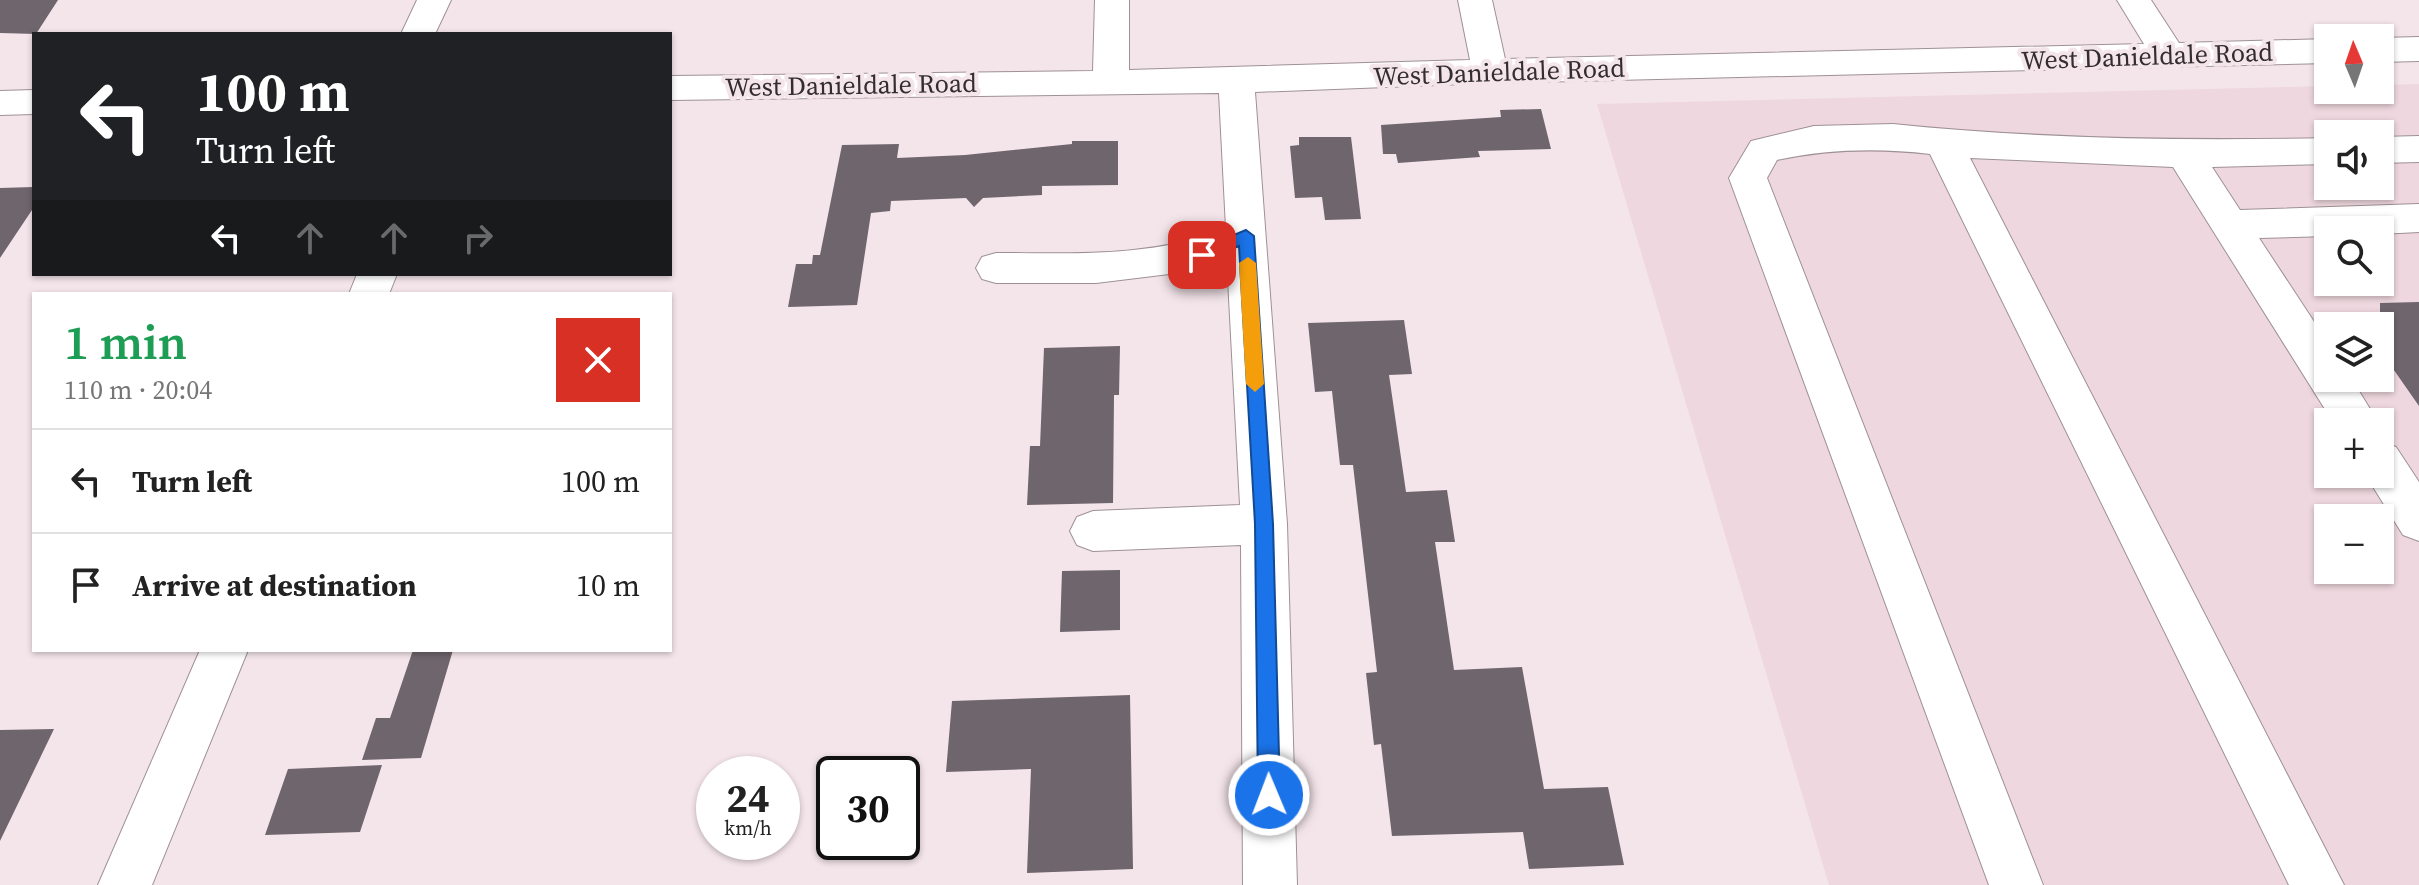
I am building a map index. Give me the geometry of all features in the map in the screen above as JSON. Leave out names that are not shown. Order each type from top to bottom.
[{"type":"street","points":[[419,32],[434,0]]},
{"type":"street","points":[[1111,82],[1112,0]]},
{"type":"street","points":[[1475,0],[1490,71]]},
{"type":"street","points":[[2134,0],[2169,55]]},
{"type":"street","points":[[2394,50],[2419,49]]},
{"type":"street","name":"West Danieldale Road","points":[[672,88],[1236,81],[1490,71],[2314,51]]},
{"type":"street","points":[[1236,81],[1264,524],[1270,885]]},
{"type":"street","points":[[0,103],[32,102]]},
{"type":"street","points":[[2016,885],[1748,178],[1764,150],[1814,139],[1893,137],[1998,148],[2184,154],[2314,151]]},
{"type":"street","points":[[1943,142],[2317,885]]},
{"type":"street","points":[[2394,150],[2419,149]]},
{"type":"street","points":[[2184,154],[2347,408]]},
{"type":"street","points":[[2230,225],[2419,218]]},
{"type":"street","points":[[996,268],[1096,268],[1202,255],[1246,236]]},
{"type":"street","points":[[2394,482],[2419,521]]},
{"type":"street","points":[[1093,531],[1264,524]]},
{"type":"street","points":[[125,885],[223,652]]},
{"type":"shaded area","points":[[2419,84],[2419,885],[1829,885],[1597,104],[2314,86],[2314,104],[2394,104],[2394,85]]},
{"type":"building","points":[[0,0],[58,0],[37,32],[0,33]]},
{"type":"building","points":[[1541,109],[1551,149],[1478,151],[1480,157],[1398,163],[1396,154],[1383,154],[1381,125],[1501,117],[1500,110]]},
{"type":"building","points":[[1299,137],[1351,137],[1361,219],[1325,220],[1322,197],[1295,198],[1290,146],[1299,145]]},
{"type":"building","points":[[1072,141],[1118,141],[1118,185],[1042,186],[1042,195],[983,198],[974,207],[966,198],[891,201],[890,211],[871,213],[857,305],[788,307],[796,264],[812,264],[813,255],[820,255],[842,145],[899,144],[897,158],[965,155],[1072,144]]},
{"type":"building","points":[[32,187],[32,210],[0,258],[0,188]]},
{"type":"building","points":[[2419,302],[2419,406],[2394,370],[2394,312],[2380,312],[2380,303]]},
{"type":"building","points":[[1404,320],[1412,374],[1389,375],[1406,492],[1447,490],[1455,542],[1435,542],[1454,670],[1522,667],[1544,789],[1608,787],[1624,865],[1529,869],[1523,832],[1392,836],[1381,744],[1374,745],[1366,673],[1377,672],[1353,465],[1340,465],[1332,391],[1315,392],[1308,323]]},
{"type":"building","points":[[1120,346],[1119,395],[1114,395],[1113,503],[1027,505],[1030,446],[1040,446],[1044,348]]},
{"type":"building","points":[[1120,570],[1120,630],[1060,632],[1062,571]]},
{"type":"building","points":[[412,652],[452,652],[421,758],[362,760],[376,718],[390,718]]},
{"type":"building","points":[[1130,695],[1133,869],[1027,873],[1031,769],[946,772],[952,701]]},
{"type":"building","points":[[54,729],[0,841],[0,730]]},
{"type":"building","points":[[382,765],[360,832],[265,835],[288,769]]},
{"type":"slow traffic","points":[[1248,263],[1255,384]]},
{"type":"route","points":[[1202,255],[1246,236],[1264,524],[1269,795]]}]
